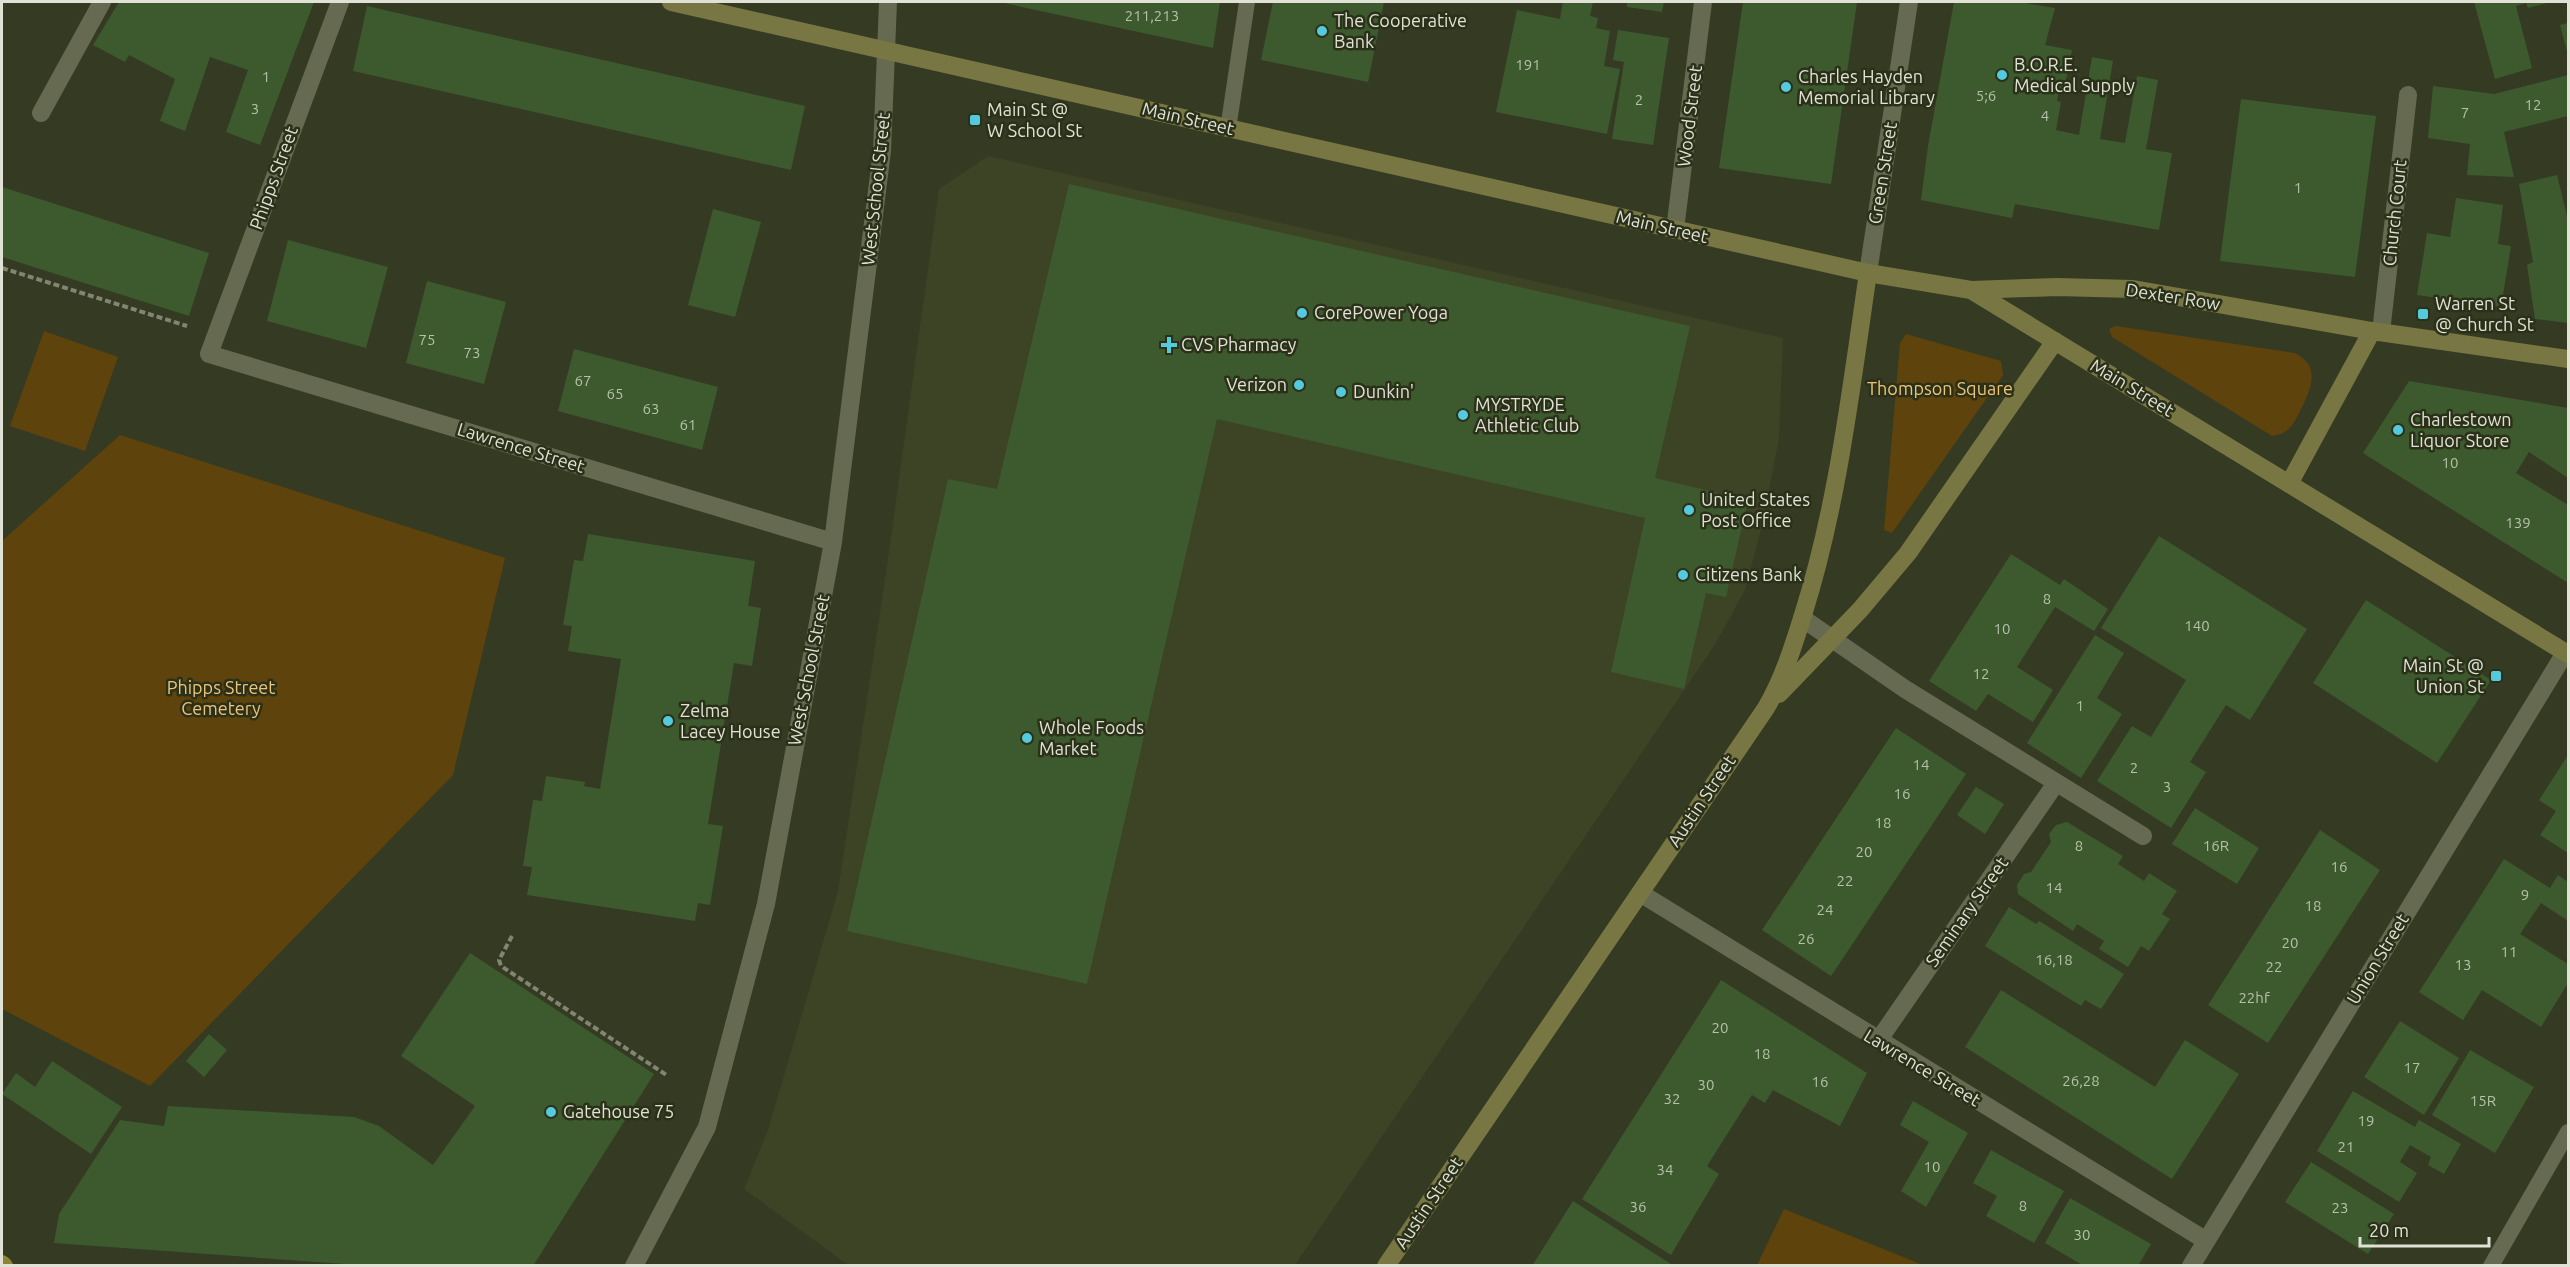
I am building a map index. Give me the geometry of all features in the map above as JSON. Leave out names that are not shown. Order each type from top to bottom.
[{"type":"main road","name":"Main Street","points":[[671,2],[1868,273],[1971,290],[2567,653]]},
{"type":"main road","name":"Austin Street","points":[[1386,1266],[1766,708],[1784,673],[1802,618],[1833,503],[1868,273]]},
{"type":"main road","name":"Dexter Row","points":[[1971,290],[2057,286],[2133,290],[2377,331],[2568,359]]},
{"type":"main road","points":[[2289,484],[2377,331]]},
{"type":"main road","points":[[1766,708],[1833,639],[1908,553],[2055,341]]},
{"type":"street","points":[[41,113],[102,2]]},
{"type":"street","name":"Phipps Street","points":[[209,354],[340,2]]},
{"type":"street","name":"West School Street","points":[[634,1266],[707,1127],[766,904],[833,542],[882,151],[888,2]]},
{"type":"street","name":"Wood Street","points":[[1675,230],[1703,2]]},
{"type":"street","name":"Green Street","points":[[1868,273],[1909,2]]},
{"type":"street","name":"Church Court","points":[[2377,331],[2408,95]]},
{"type":"street","name":"Lawrence Street","points":[[209,354],[833,542]]},
{"type":"street","points":[[1802,618],[1905,689],[2143,836]]},
{"type":"street","name":"Union Street","points":[[2191,1266],[2567,653]]},
{"type":"street","name":"Seminary Street","points":[[1878,1041],[2056,783]]},
{"type":"street","name":"Lawrence Street","points":[[1640,893],[2205,1240]]},
{"type":"lane","points":[[1228,129],[1247,2]]},
{"type":"lane","points":[[2491,1266],[2568,1132]]},
{"type":"path","points":[[2,268],[193,328]]},
{"type":"path","points":[[512,936],[499,960],[501,966],[668,1076]]},
{"type":"shaded area","points":[[988,156],[1783,338],[1779,439],[1762,526],[1745,590],[1716,643],[1295,1265],[848,1265],[744,1189],[768,1130],[838,891],[886,573],[939,189]]},
{"type":"green space","points":[[2116,326],[2295,353],[2303,358],[2311,370],[2309,390],[2292,426],[2284,433],[2272,436],[2112,337],[2109,329]]},
{"type":"green space","points":[[44,331],[118,357],[85,451],[10,426]]},
{"type":"green space","name":"Thompson Square","points":[[1906,334],[2001,361],[2003,375],[1892,533],[1884,530],[1900,343]]},
{"type":"green space","name":"Phipps Street Cemetery","points":[[120,435],[505,558],[453,775],[150,1086],[2,1009],[2,541]]},
{"type":"green space","points":[[1784,1209],[1923,1265],[1757,1265]]},
{"type":"building","points":[[119,2],[314,2],[260,145],[226,132],[248,70],[210,57],[185,131],[160,121],[175,79],[129,55],[125,62],[93,45]]},
{"type":"building","points":[[999,2],[1220,2],[1213,48]]},
{"type":"building","name":"The Cooperative Bank","points":[[1273,2],[1384,2],[1368,82],[1261,60]]},
{"type":"building","points":[[1563,2],[1593,2],[1590,16],[1598,18],[1596,28],[1610,31],[1604,66],[1620,69],[1607,134],[1496,112],[1517,10],[1560,19]]},
{"type":"building","points":[[1627,2],[1664,2],[1662,12],[1627,7]]},
{"type":"building","points":[[1743,2],[1857,2],[1831,184],[1719,168]]},
{"type":"building","points":[[1954,2],[2019,2],[2055,8],[2045,45],[2072,50],[2064,90],[2059,89],[2057,101],[2061,102],[2056,130],[2079,135],[2092,57],[2113,61],[2100,139],[2125,143],[2137,76],[2158,80],[2146,149],[2172,153],[2159,230],[2015,204],[2012,218],[1921,200],[1928,146]]},
{"type":"building","points":[[2474,2],[2551,2],[2528,8],[2526,3],[2516,6],[2532,68],[2495,79]]},
{"type":"building","points":[[367,6],[805,106],[791,170],[353,71]]},
{"type":"building","points":[[2568,23],[2568,55],[2560,25]]},
{"type":"building","points":[[1618,30],[1669,38],[1653,145],[1612,139],[1624,62],[1613,60]]},
{"type":"building","points":[[2568,75],[2568,116],[2504,132],[2514,177],[2467,175],[2470,144],[2428,138],[2433,86],[2494,94]]},
{"type":"building","points":[[2241,99],[2376,116],[2355,277],[2220,261]]},
{"type":"building","points":[[2557,175],[2568,220],[2568,323],[2535,319],[2527,265],[2533,262],[2519,184]]},
{"type":"building","points":[[1069,184],[1690,326],[1655,478],[1748,500],[1726,597],[1706,593],[1684,689],[1611,672],[1645,518],[1217,419],[1087,984],[847,931],[948,479],[997,489]]},
{"type":"building","points":[[2,187],[209,253],[189,316],[2,257]]},
{"type":"building","points":[[2456,198],[2503,205],[2498,244],[2511,246],[2501,307],[2417,295],[2427,233],[2450,237]]},
{"type":"building","points":[[713,209],[761,222],[735,317],[688,305]]},
{"type":"building","points":[[288,240],[388,267],[366,348],[267,321]]},
{"type":"building","points":[[427,281],[506,302],[484,384],[406,363]]},
{"type":"building","points":[[574,349],[718,387],[702,450],[558,411]]},
{"type":"building","points":[[2409,381],[2568,408],[2568,478],[2529,452],[2516,473],[2568,505],[2568,583],[2363,453]]},
{"type":"building","name":"Zelma Lacey House","points":[[588,534],[755,561],[748,606],[761,608],[752,666],[734,663],[708,824],[723,826],[710,905],[698,903],[695,921],[527,895],[532,867],[523,866],[533,800],[542,801],[546,776],[585,782],[584,786],[600,789],[621,659],[568,651],[572,626],[563,625],[574,560],[583,561]]},
{"type":"building","points":[[2159,536],[2307,629],[2250,720],[2226,705],[2190,762],[2206,772],[2171,828],[2097,781],[2132,726],[2151,737],[2186,680],[2101,628]]},
{"type":"building","points":[[2011,554],[2060,585],[2064,579],[2108,609],[2094,631],[2055,607],[2017,667],[2053,690],[2033,722],[1988,694],[1976,711],[1929,681]]},
{"type":"building","points":[[2366,600],[2491,680],[2437,763],[2313,683]]},
{"type":"building","points":[[2095,635],[2124,653],[2097,698],[2122,714],[2081,778],[2027,743]]},
{"type":"building","points":[[1896,728],[1966,774],[1831,976],[1762,930]]},
{"type":"building","points":[[2568,755],[2568,853],[2540,835],[2556,811],[2539,800]]},
{"type":"building","points":[[1976,787],[2004,804],[1985,834],[1957,815]]},
{"type":"building","points":[[2195,808],[2259,848],[2237,884],[2172,844]]},
{"type":"building","points":[[2067,822],[2123,856],[2118,864],[2144,881],[2149,873],[2177,891],[2162,914],[2170,919],[2149,951],[2141,946],[2128,967],[2099,949],[2104,941],[2077,924],[2073,931],[2018,894],[2017,885],[2024,874],[2031,872],[2051,842],[2049,834],[2056,825]]},
{"type":"building","points":[[2320,830],[2380,870],[2268,1043],[2208,1005]]},
{"type":"building","points":[[2504,859],[2550,888],[2558,875],[2568,882],[2568,921],[2541,903],[2520,934],[2568,964],[2568,983],[2541,1027],[2482,990],[2463,1020],[2419,992]]},
{"type":"building","points":[[2009,907],[2036,924],[2039,921],[2124,974],[2101,1009],[2085,1000],[2081,1006],[1985,946]]},
{"type":"building","name":"Gatehouse 75","points":[[470,953],[654,1074],[533,1266],[373,1266],[54,1243],[59,1214],[120,1120],[164,1126],[168,1106],[354,1117],[379,1126],[433,1165],[475,1106],[401,1056]]},
{"type":"building","points":[[1721,980],[1867,1073],[1840,1126],[1773,1090],[1765,1103],[1752,1095],[1707,1166],[1719,1174],[1671,1255],[1582,1199]]},
{"type":"building","points":[[2001,990],[2155,1087],[2185,1040],[2239,1074],[2172,1179],[1965,1047]]},
{"type":"building","points":[[2400,1021],[2459,1058],[2424,1115],[2364,1077]]},
{"type":"building","points":[[209,1034],[227,1050],[204,1077],[186,1061]]},
{"type":"building","points":[[2470,1050],[2534,1087],[2495,1153],[2432,1115]]},
{"type":"building","points":[[52,1061],[122,1107],[91,1154],[2,1094],[16,1073],[35,1087]]},
{"type":"building","points":[[2353,1091],[2415,1127],[2419,1120],[2461,1144],[2444,1174],[2428,1165],[2431,1157],[2410,1145],[2400,1162],[2417,1173],[2399,1202],[2317,1151]]},
{"type":"building","points":[[1913,1101],[1968,1133],[1926,1207],[1901,1191],[1929,1142],[1900,1125]]},
{"type":"building","points":[[1991,1150],[2064,1191],[2034,1243],[1986,1216],[1997,1196],[1973,1183]]},
{"type":"building","points":[[2311,1162],[2394,1214],[2368,1254],[2285,1202]]},
{"type":"building","points":[[2070,1198],[2151,1244],[2138,1266],[2084,1266],[2045,1243]]},
{"type":"building","points":[[1573,1201],[1674,1266],[1532,1266]]},
{"type":"place","name":"The Cooperative Bank","points":[[1322,31]]},
{"type":"place","name":"B.O.R.E. Medical Supply","points":[[2002,75]]},
{"type":"place","name":"Charles Hayden Memorial Library","points":[[1786,87]]},
{"type":"place","name":"Main St @ W School St","points":[[975,120]]},
{"type":"place","name":"CorePower Yoga","points":[[1302,313]]},
{"type":"place","name":"Warren St @ Church St","points":[[2423,314]]},
{"type":"place","name":"CVS Pharmacy","points":[[1169,345]]},
{"type":"place","name":"Verizon","points":[[1299,385]]},
{"type":"place","name":"Dunkin'","points":[[1341,392]]},
{"type":"place","name":"MYSTRYDE Athletic Club","points":[[1463,415]]},
{"type":"place","name":"Charlestown Liquor Store","points":[[2398,430]]},
{"type":"place","name":"United States Post Office","points":[[1689,510]]},
{"type":"place","name":"Citizens Bank","points":[[1683,575]]},
{"type":"place","name":"Main St @ Union St","points":[[2496,676]]},
{"type":"place","name":"Zelma Lacey House","points":[[668,721]]},
{"type":"place","name":"Whole Foods Market","points":[[1027,738]]},
{"type":"place","name":"Gatehouse 75","points":[[551,1112]]}]
